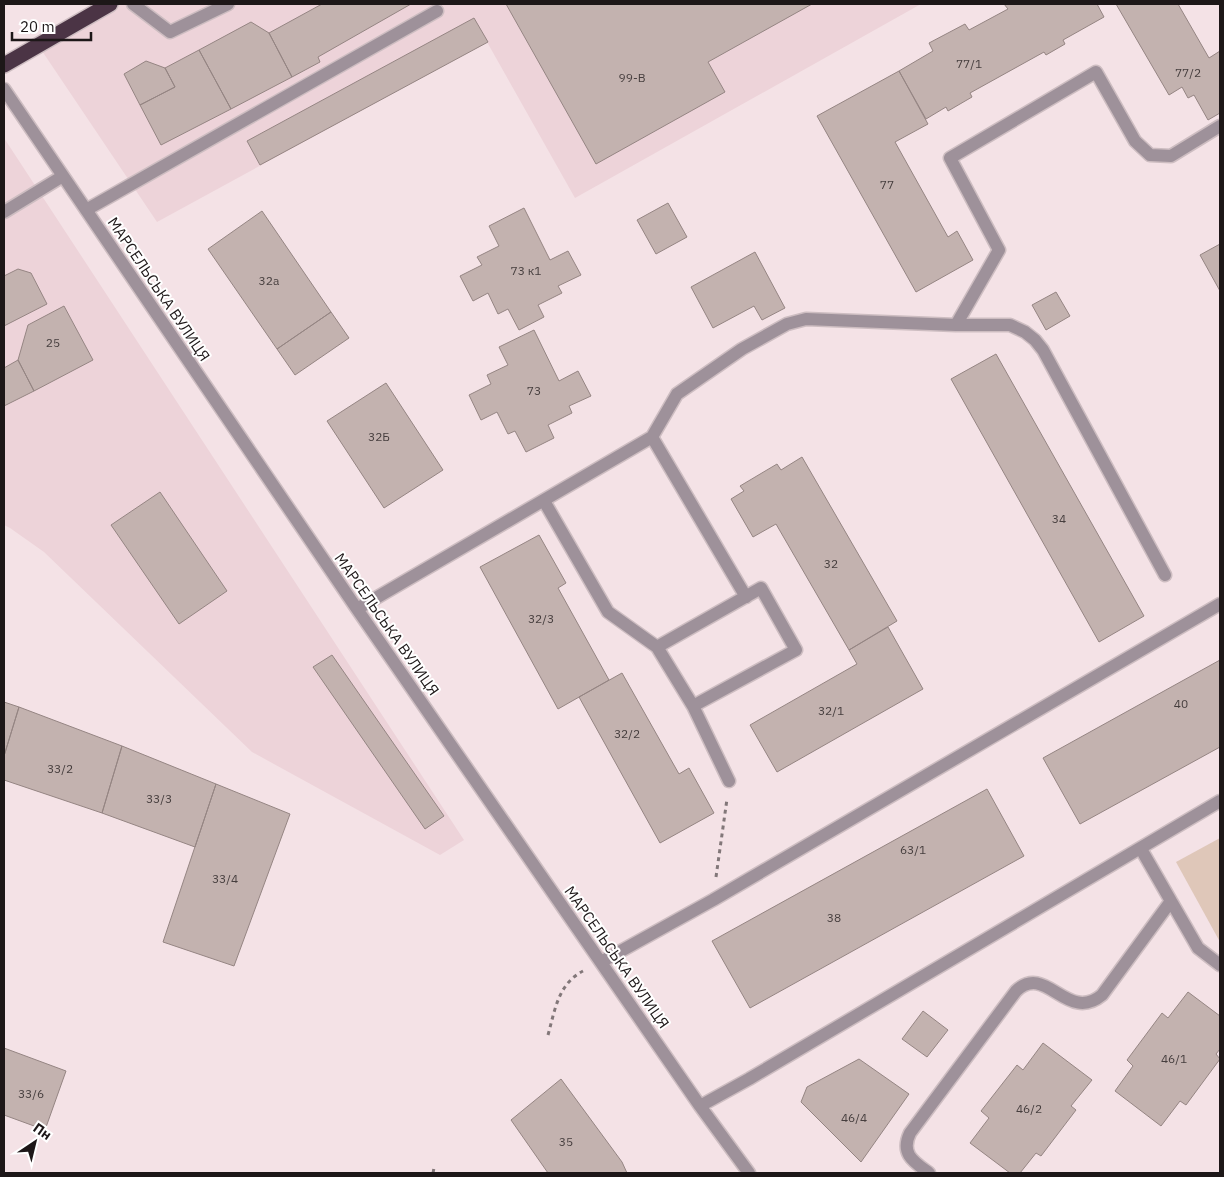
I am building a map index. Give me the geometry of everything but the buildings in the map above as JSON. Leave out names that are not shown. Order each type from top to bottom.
[{"type":"highway","points":[[4,65],[110,4]]},
{"type":"street","points":[[132,4],[170,32],[228,4]]},
{"type":"street","points":[[86,210],[438,11]]},
{"type":"street","points":[[956,325],[999,250],[950,158],[1096,72],[1135,141],[1150,155],[1171,156],[1220,126]]},
{"type":"street","name":"МАРСЕЛЬСЬКА ВУЛИЦЯ","points":[[4,89],[357,609],[700,1106],[749,1173]]},
{"type":"street","points":[[4,212],[63,176]]},
{"type":"street","points":[[357,609],[652,436],[677,394],[742,349],[787,324],[806,319],[956,325],[1010,325],[1025,332],[1044,350],[1165,575]]},
{"type":"street","points":[[652,436],[746,597]]},
{"type":"street","points":[[544,501],[608,612],[657,647],[693,706],[729,781]]},
{"type":"street","points":[[657,647],[762,588],[796,650],[693,706]]},
{"type":"street","points":[[601,962],[713,900],[1220,604]]},
{"type":"street","points":[[700,1106],[749,1079],[1220,801]]},
{"type":"street","points":[[1140,849],[1198,948],[1220,965]]},
{"type":"street","points":[[928,1173],[912,1161],[909,1155],[907,1140],[910,1133],[1016,991],[1028,983],[1037,983],[1048,987],[1072,1002],[1089,1004],[1095,1001],[1102,995],[1171,902]]},
{"type":"path","points":[[713,900],[729,781]]},
{"type":"path","points":[[548,1035],[559,995],[573,976],[601,962]]},
{"type":"path","points":[[433,1173],[434,1168]]},
{"type":"shaded area","points":[[110,4],[921,4],[575,198],[487,42],[157,222],[38,45]]},
{"type":"shaded area","points":[[4,138],[464,840],[440,855],[252,752],[44,552],[4,525]]},
{"type":"shaded area","points":[[1220,838],[1220,942],[1176,862]]}]
